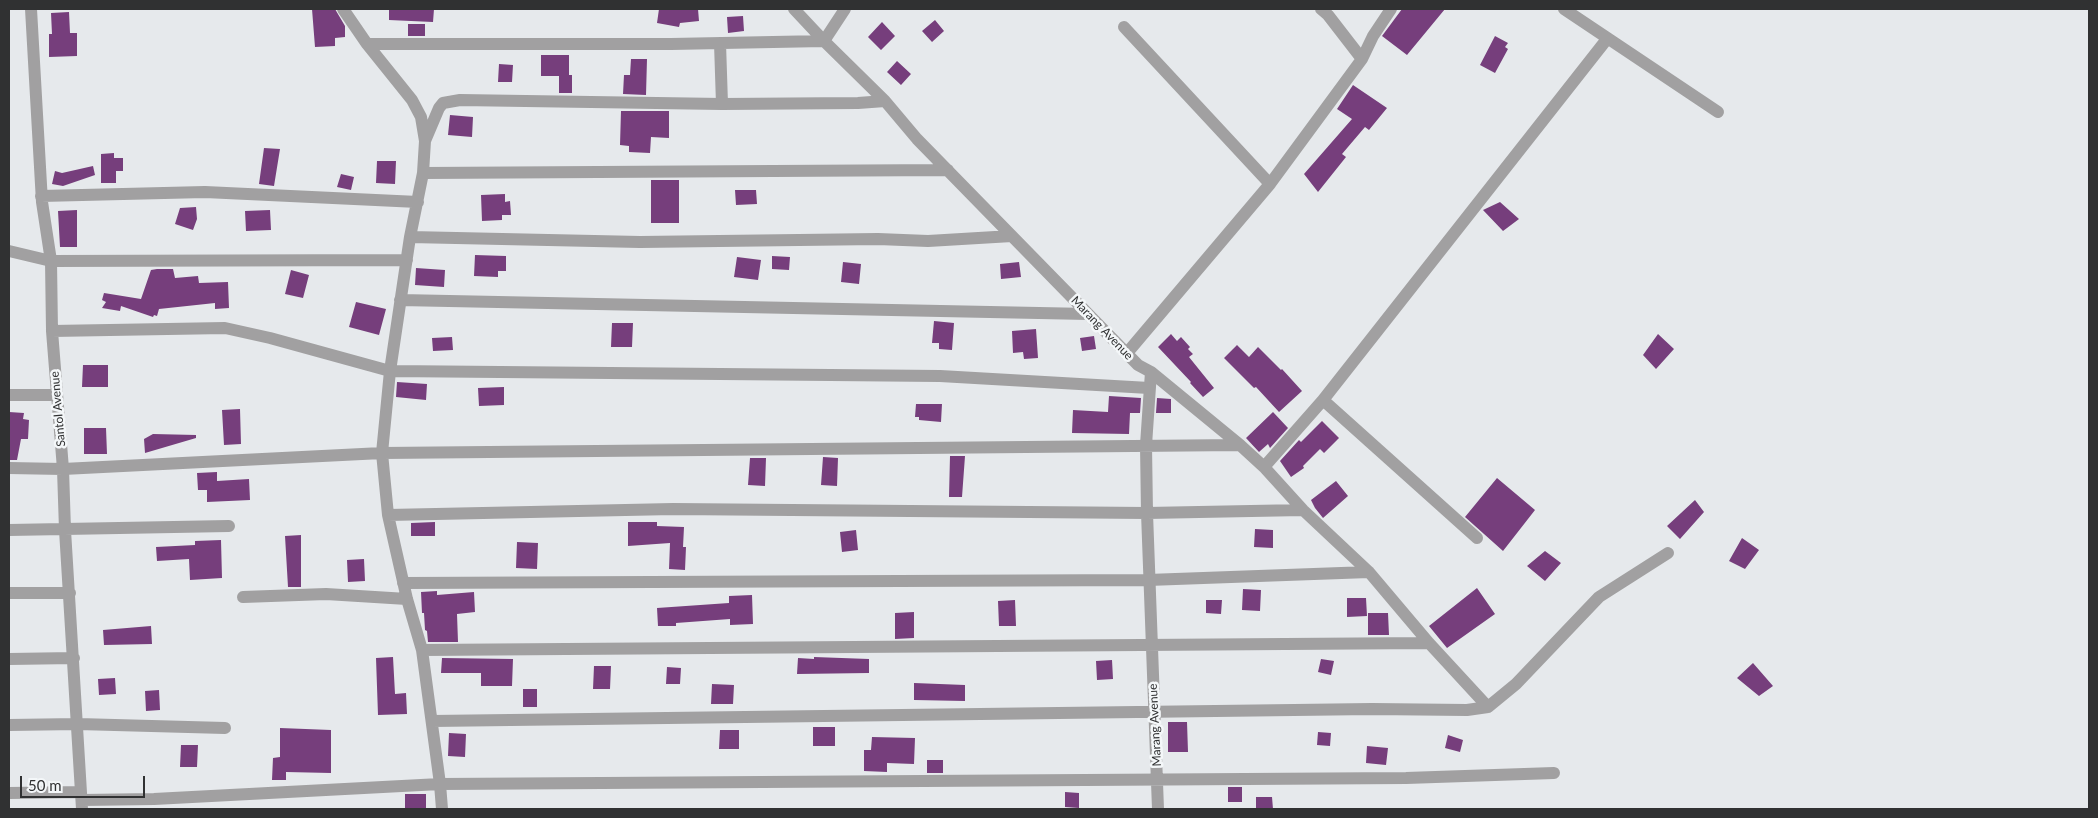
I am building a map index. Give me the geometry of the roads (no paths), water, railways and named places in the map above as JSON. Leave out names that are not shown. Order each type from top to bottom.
[{"type":"street","name":"Santol Avenue","points":[[31,9],[42,196],[51,261],[52,331],[63,469],[82,800]]},
{"type":"street","points":[[343,9],[367,44],[412,100],[421,118],[426,141]]},
{"type":"street","name":"Marang Avenue","points":[[794,9],[885,101],[916,139],[1138,365],[1151,372],[1146,445],[1148,580],[1158,809]]},
{"type":"street","points":[[367,44],[824,41],[845,9]]},
{"type":"street","points":[[1321,9],[1328,14],[1362,59]]},
{"type":"street","points":[[1127,352],[1270,184],[1362,59],[1373,36],[1391,9]]},
{"type":"street","points":[[1564,9],[1718,112]]},
{"type":"street","points":[[1124,27],[1270,184]]},
{"type":"street","points":[[1264,467],[1324,400],[1607,39]]},
{"type":"street","points":[[720,43],[722,104]]},
{"type":"street","points":[[442,809],[422,650],[407,599],[388,515],[382,454],[390,371],[410,237],[423,173],[426,141],[439,108],[444,103],[460,100],[722,104],[858,103],[885,101]]},
{"type":"street","points":[[423,173],[948,170]]},
{"type":"street","points":[[42,196],[205,192],[418,202]]},
{"type":"street","points":[[410,237],[640,242],[878,239],[928,241],[1012,236]]},
{"type":"street","points":[[9,251],[51,261],[407,260]]},
{"type":"street","points":[[400,300],[1088,314]]},
{"type":"street","points":[[52,331],[225,328],[270,338],[390,371],[940,376],[1149,388]]},
{"type":"street","points":[[1151,372],[1264,467],[1303,510],[1369,572],[1429,643],[1488,707]]},
{"type":"street","points":[[9,395],[56,395]]},
{"type":"street","points":[[1324,400],[1477,538]]},
{"type":"street","points":[[9,468],[63,469],[382,454],[1240,445]]},
{"type":"street","points":[[388,515],[673,509],[1147,513],[1303,510]]},
{"type":"street","points":[[9,530],[229,526]]},
{"type":"street","points":[[432,721],[1372,709],[1467,710],[1488,707],[1516,684],[1599,597],[1668,553]]},
{"type":"street","points":[[403,583],[1148,580],[1369,572]]},
{"type":"street","points":[[9,593],[70,593]]},
{"type":"street","points":[[243,597],[326,594],[407,599]]},
{"type":"street","points":[[422,650],[1429,643]]},
{"type":"street","points":[[9,659],[74,658]]},
{"type":"street","points":[[9,725],[78,724],[225,728]]},
{"type":"street","points":[[9,793],[82,800],[154,799],[440,784],[1406,778],[1554,773]]}]
